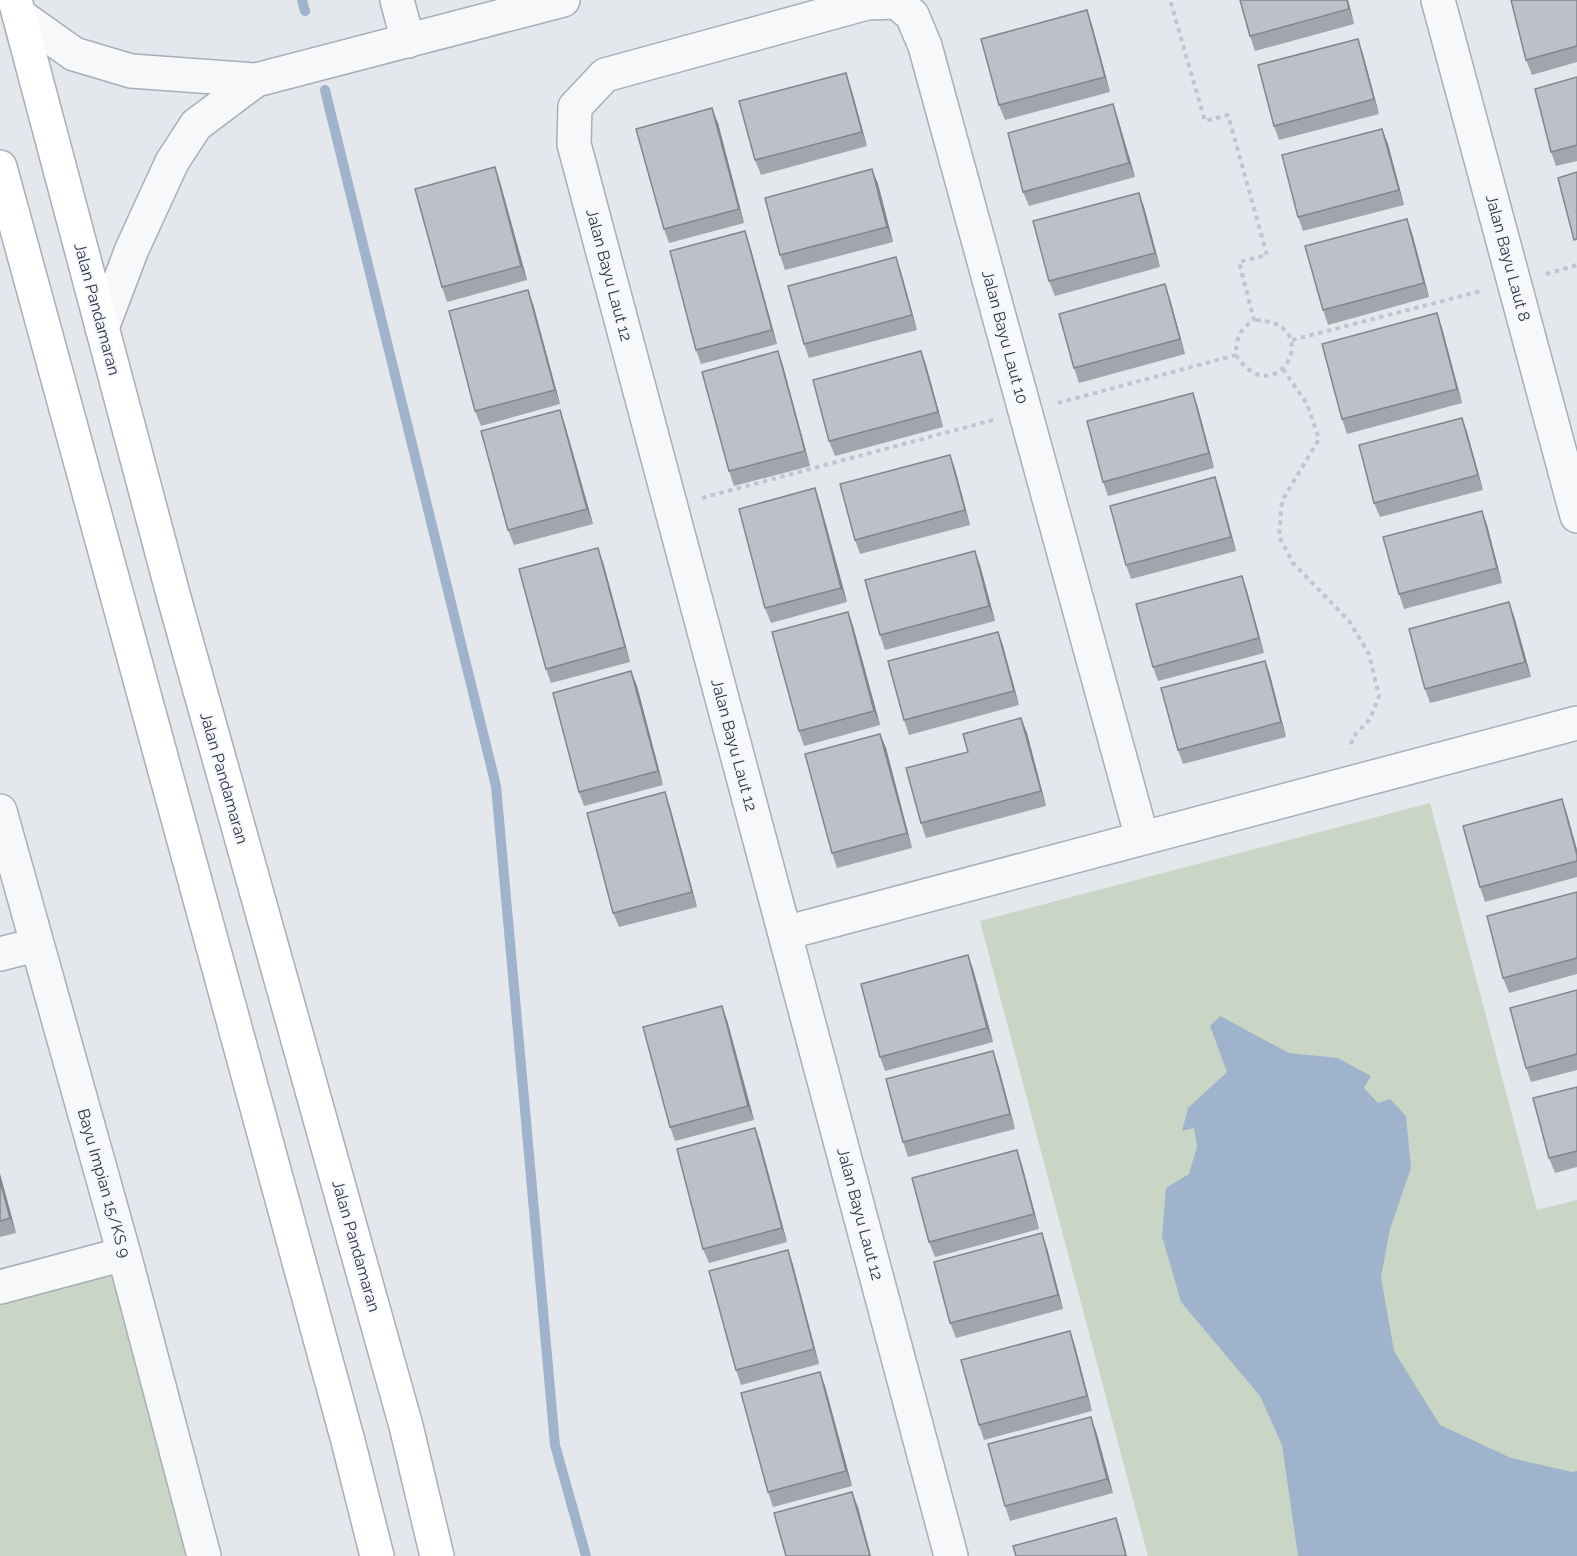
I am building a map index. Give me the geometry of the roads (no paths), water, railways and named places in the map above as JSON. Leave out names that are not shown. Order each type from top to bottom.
[{"type":"main road","name":"Jalan Pandamaran","points":[[17,7],[176,605],[406,1426],[437,1556]]},
{"type":"main road","points":[[0,167],[345,1429],[377,1556]]},
{"type":"street","points":[[397,0],[408,41]]},
{"type":"street","points":[[17,7],[74,54],[131,71],[256,81],[563,0]]},
{"type":"street","name":"Jalan Bayu Laut 8","points":[[1438,0],[1577,516]]},
{"type":"street","name":"Jalan Bayu Laut 10","points":[[737,39],[867,3],[896,2],[912,15],[925,46],[1142,838]]},
{"type":"street","name":"Jalan Bayu Laut 12","points":[[737,39],[605,75],[575,107],[574,144],[951,1556]]},
{"type":"street","points":[[102,328],[132,249],[171,162],[196,125],[256,81]]},
{"type":"street","points":[[785,933],[1577,723]]},
{"type":"street","name":"Bayu Impian 15/KS 9","points":[[0,811],[35,945],[124,1254],[204,1556]]},
{"type":"street","points":[[0,954],[35,945]]},
{"type":"street","points":[[0,1287],[124,1254]]},
{"type":"water","points":[[1220,1016],[1289,1053],[1338,1058],[1371,1076],[1364,1088],[1378,1103],[1390,1099],[1406,1116],[1411,1168],[1390,1229],[1381,1277],[1394,1351],[1440,1425],[1511,1458],[1572,1472],[1577,1471],[1577,1556],[1298,1556],[1282,1445],[1260,1396],[1181,1302],[1162,1236],[1166,1188],[1189,1174],[1197,1147],[1194,1128],[1182,1131],[1188,1108],[1227,1072],[1210,1026]]},
{"type":"waterway","points":[[302,0],[305,11]]},
{"type":"waterway","points":[[325,90],[496,786],[555,1445],[586,1556]]}]
